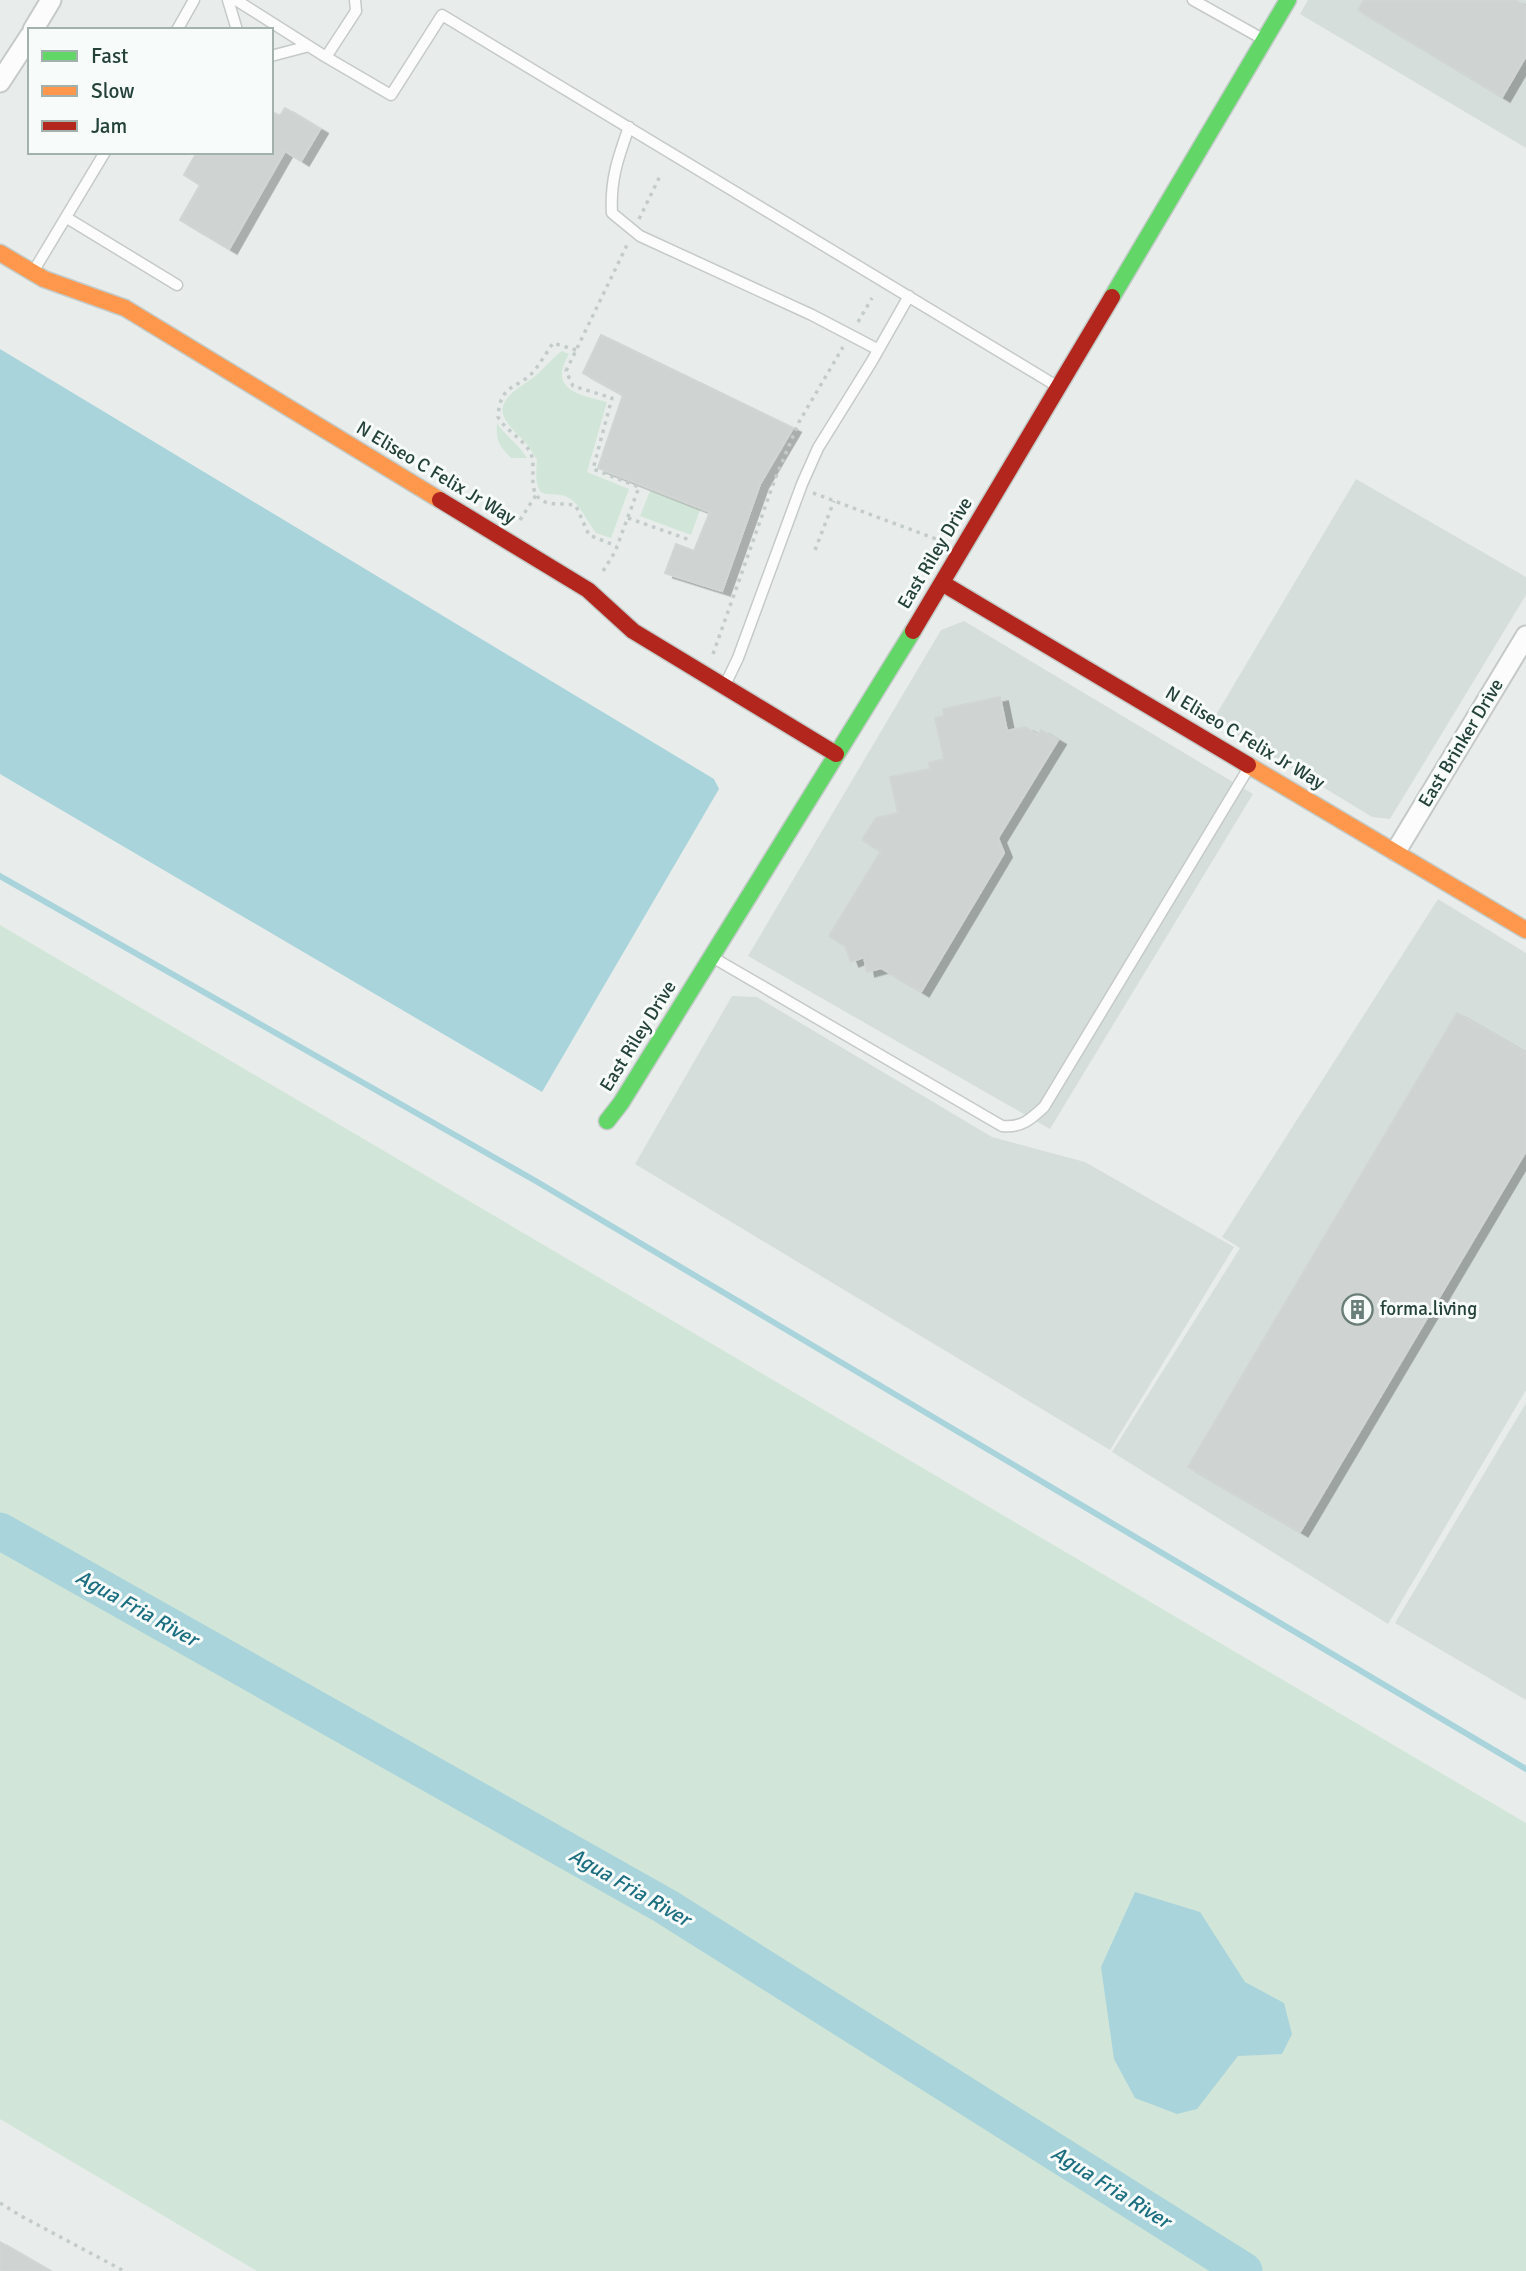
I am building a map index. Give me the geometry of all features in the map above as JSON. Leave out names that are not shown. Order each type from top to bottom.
[{"type":"street","points":[[34,28],[51,0]]},
{"type":"street","name":"East Riley Drive","points":[[607,1121],[712,957],[942,583],[1288,0]]},
{"type":"street","points":[[0,82],[28,39]]},
{"type":"street","name":"N Eliseo C Felix Jr Way","points":[[0,253],[68,288],[125,308],[588,590],[633,631],[836,754]]},
{"type":"street","name":"N Eliseo C Felix Jr Way","points":[[942,583],[1526,929]]},
{"type":"street","name":"East Brinker Drive","points":[[1396,851],[1526,636]]},
{"type":"lane","points":[[178,28],[194,0]]},
{"type":"lane","points":[[228,0],[236,28]]},
{"type":"lane","points":[[236,0],[391,95],[442,15],[1059,387]]},
{"type":"lane","points":[[326,57],[356,11],[355,0]]},
{"type":"lane","points":[[1193,0],[1264,40]]},
{"type":"lane","points":[[273,55],[309,46]]},
{"type":"lane","points":[[629,127],[611,188],[611,213],[634,231],[877,348]]},
{"type":"lane","points":[[33,272],[104,154]]},
{"type":"lane","points":[[67,218],[177,285]]},
{"type":"lane","points":[[724,687],[738,658],[818,447],[909,296]]},
{"type":"lane","points":[[712,957],[1002,1126],[1017,1127],[1030,1120],[1044,1107],[1250,765]]},
{"type":"path","points":[[600,577],[617,546],[639,487],[593,469],[612,398],[573,386],[566,371],[661,174]]},
{"type":"path","points":[[711,660],[775,479],[799,422],[872,298]]},
{"type":"path","points":[[576,350],[553,342],[533,373],[513,385],[503,395],[498,406],[499,420],[524,444],[530,454],[534,465],[533,486],[536,495],[544,502],[576,506],[589,535],[617,546]]},
{"type":"path","points":[[800,489],[936,539]]},
{"type":"path","points":[[517,525],[536,495]]},
{"type":"path","points":[[815,550],[834,501]]},
{"type":"path","points":[[628,518],[690,540]]},
{"type":"path","points":[[0,2203],[21,2217],[124,2271]]},
{"type":"shaded area","points":[[1308,0],[1526,0],[1526,148],[1300,14]]},
{"type":"shaded area","points":[[1356,479],[1526,577],[1526,595],[1390,819],[1372,817],[1213,720]]},
{"type":"shaded area","points":[[964,621],[1253,794],[1050,1129],[748,956],[941,630]]},
{"type":"shaded area","points":[[1438,899],[1526,953],[1526,1390],[1388,1624],[1112,1452],[1240,1248],[1222,1237]]},
{"type":"shaded area","points":[[732,996],[757,997],[992,1137],[1085,1162],[1234,1247],[1110,1450],[635,1164]]},
{"type":"shaded area","points":[[1526,1403],[1526,1700],[1395,1623]]},
{"type":"green space","points":[[562,351],[569,354],[562,373],[567,387],[607,402],[587,472],[629,489],[611,538],[596,533],[573,501],[541,492],[536,476],[537,460],[504,417],[503,406],[512,393]]},
{"type":"green space","points":[[497,423],[527,458],[511,458],[503,449],[498,439]]},
{"type":"green space","points":[[650,491],[700,510],[691,535],[640,516]]},
{"type":"green space","points":[[0,925],[1526,1823],[1526,2271],[257,2271],[0,2119]]},
{"type":"water","points":[[0,349],[714,779],[719,789],[542,1092],[0,774]]},
{"type":"water","points":[[1135,1892],[1200,1912],[1245,1982],[1284,2003],[1292,2034],[1282,2054],[1238,2056],[1197,2109],[1177,2114],[1135,2098],[1114,2059],[1101,1967]]},
{"type":"building","points":[[1364,0],[1515,0],[1526,7],[1526,56],[1502,97],[1358,10]]},
{"type":"building","points":[[285,108],[320,129],[301,161],[285,151],[229,249],[180,220],[200,185],[184,175],[196,154],[273,154],[273,112],[280,116]]},
{"type":"building","points":[[601,335],[793,428],[760,484],[722,591],[665,573],[676,544],[694,551],[710,512],[598,468],[623,395],[583,373]]},
{"type":"building","points":[[1000,697],[1007,731],[1025,727],[1038,735],[1041,730],[1058,740],[998,838],[1004,853],[921,992],[881,968],[867,972],[864,957],[851,962],[845,946],[829,936],[881,851],[862,840],[876,818],[898,813],[890,777],[930,769],[929,763],[944,759],[935,718],[944,716],[943,709]]},
{"type":"building","name":"forma.living","points":[[1457,1013],[1526,1053],[1526,1151],[1300,1532],[1188,1467]]},
{"type":"building","points":[[0,2242],[50,2271],[0,2271]]},
{"type":"waterway","points":[[0,876],[534,1180],[1526,1769]]},
{"type":"waterway","name":"Agua Fria River","points":[[0,1531],[665,1906],[1244,2271]]},
{"type":"traffic: fast","points":[[1112,297],[1288,0]]},
{"type":"traffic: fast","points":[[607,1121],[621,1103],[913,631]]},
{"type":"traffic: slow","points":[[0,253],[44,279],[125,308],[440,500]]},
{"type":"traffic: slow","points":[[1248,765],[1526,930]]},
{"type":"traffic: jam","points":[[913,631],[1112,297]]},
{"type":"traffic: jam","points":[[440,500],[588,590],[633,631],[836,754]]},
{"type":"traffic: jam","points":[[942,583],[1248,765]]},
{"type":"place","name":"forma.living","points":[[1357,1309]]}]
